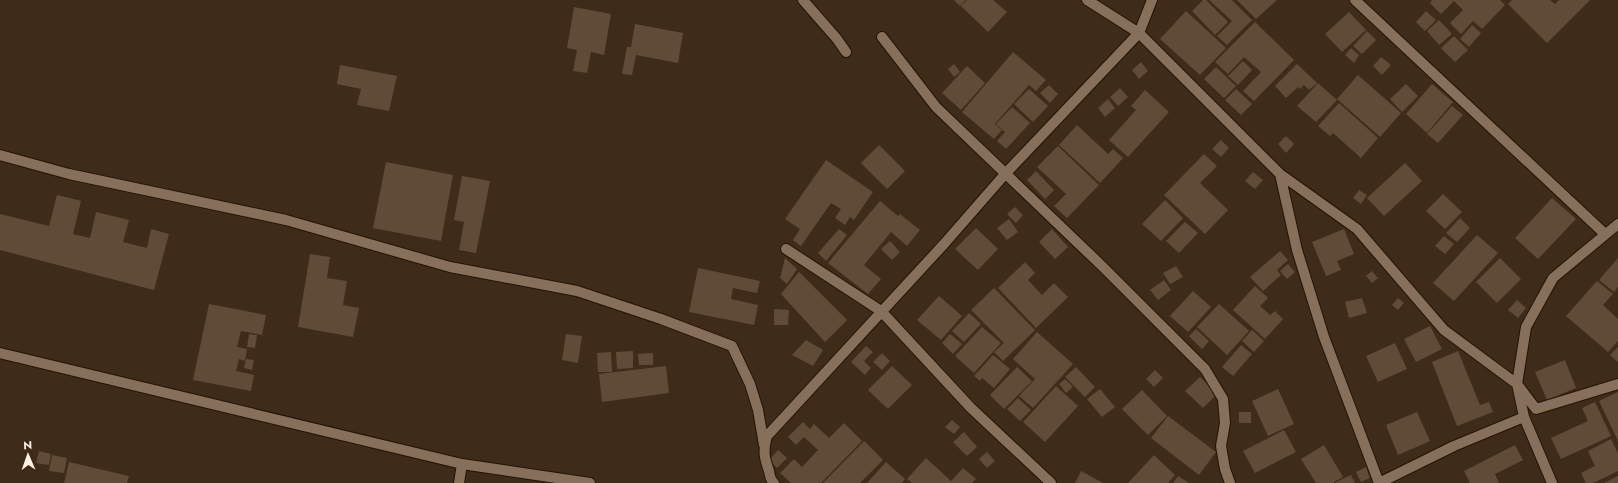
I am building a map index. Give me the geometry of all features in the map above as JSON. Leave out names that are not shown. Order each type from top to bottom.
[{"type":"street","points":[[803,0],[837,39],[846,52]]},
{"type":"street","points":[[1087,0],[1139,33],[1280,174],[1357,229],[1444,330],[1517,384],[1536,409],[1618,384]]},
{"type":"street","points":[[764,446],[767,436],[944,244],[1006,173],[1139,33],[1152,0]]},
{"type":"street","points":[[1355,0],[1605,234]]},
{"type":"street","points":[[882,37],[936,107],[1102,266],[1205,369],[1223,399],[1226,423],[1221,446],[1225,469],[1230,483]]},
{"type":"street","points":[[0,155],[69,174],[286,220],[450,267],[577,291],[660,319],[732,346],[750,384],[758,410],[764,446],[764,459],[771,482]]},
{"type":"street","points":[[1280,174],[1297,250],[1324,337],[1379,483],[1394,480],[1454,446],[1524,417]]},
{"type":"street","points":[[1552,483],[1524,417],[1517,384],[1526,327],[1553,278],[1618,224]]},
{"type":"street","points":[[786,249],[881,311],[971,408],[1051,483]]},
{"type":"street","points":[[0,353],[462,464],[590,483]]},
{"type":"street","points":[[459,483],[462,464]]},
{"type":"building","points":[[954,0],[966,0],[960,6]]},
{"type":"building","points":[[967,0],[993,0],[1007,12],[988,32],[961,6]]},
{"type":"building","points":[[1203,0],[1206,0],[1228,22],[1215,35],[1192,11]]},
{"type":"building","points":[[1209,0],[1232,0],[1252,20],[1227,45],[1217,36],[1232,21]]},
{"type":"building","points":[[1237,0],[1277,0],[1256,19]]},
{"type":"building","points":[[1432,0],[1500,0],[1505,5],[1482,29],[1473,21],[1461,34],[1450,23],[1463,10],[1454,1],[1441,14],[1430,3]]},
{"type":"building","points":[[1512,0],[1550,0],[1555,4],[1559,0],[1590,0],[1547,43],[1508,4]]},
{"type":"building","points":[[574,7],[611,14],[604,55],[591,52],[587,73],[573,71],[577,50],[567,48]]},
{"type":"building","points":[[1186,11],[1226,48],[1200,75],[1160,39]]},
{"type":"building","points":[[1426,11],[1436,20],[1425,31],[1416,22]]},
{"type":"building","points":[[1349,12],[1366,30],[1342,52],[1325,34]]},
{"type":"building","points":[[1439,20],[1452,34],[1439,45],[1427,31]]},
{"type":"building","points":[[1255,22],[1294,60],[1254,101],[1243,91],[1261,72],[1244,57],[1228,74],[1215,62]]},
{"type":"building","points":[[635,24],[683,33],[678,63],[636,55],[632,75],[622,74],[627,47],[631,47]]},
{"type":"building","points":[[1472,25],[1481,33],[1469,47],[1460,39]]},
{"type":"building","points":[[1367,31],[1376,40],[1362,54],[1353,46]]},
{"type":"building","points":[[1454,36],[1468,50],[1455,62],[1441,48]]},
{"type":"building","points":[[1351,48],[1359,55],[1354,63],[1345,55]]},
{"type":"building","points":[[1013,52],[1046,80],[1036,91],[1029,85],[995,124],[1002,130],[994,139],[962,112]]},
{"type":"building","points":[[1381,57],[1391,65],[1382,75],[1373,66]]},
{"type":"building","points":[[1243,61],[1252,70],[1238,85],[1228,76]]},
{"type":"building","points":[[1141,62],[1148,71],[1139,79],[1132,70]]},
{"type":"building","points":[[954,64],[960,72],[954,77],[948,69]]},
{"type":"building","points":[[1297,64],[1317,83],[1309,90],[1304,85],[1300,89],[1298,87],[1286,98],[1275,86]]},
{"type":"building","points":[[340,65],[397,76],[389,111],[357,105],[361,89],[337,84]]},
{"type":"building","points":[[967,66],[985,83],[961,110],[942,93]]},
{"type":"building","points":[[1216,67],[1236,86],[1224,98],[1204,79]]},
{"type":"building","points":[[1358,75],[1401,113],[1380,137],[1337,99]]},
{"type":"building","points":[[1318,83],[1337,100],[1316,122],[1297,106]]},
{"type":"building","points":[[1406,84],[1418,96],[1402,112],[1390,99]]},
{"type":"building","points":[[1432,84],[1453,102],[1427,133],[1406,114]]},
{"type":"building","points":[[1049,85],[1058,94],[1050,103],[1040,93]]},
{"type":"building","points":[[1120,88],[1128,97],[1118,106],[1110,97]]},
{"type":"building","points":[[1029,89],[1048,106],[1033,122],[1014,104]]},
{"type":"building","points":[[1236,89],[1252,104],[1241,115],[1225,100]]},
{"type":"building","points":[[1145,90],[1169,112],[1128,157],[1109,140],[1136,110],[1131,106]]},
{"type":"building","points":[[1108,99],[1115,108],[1105,117],[1098,108]]},
{"type":"building","points":[[1339,103],[1378,138],[1361,158],[1333,133],[1330,136],[1318,126]]},
{"type":"building","points":[[1452,106],[1463,115],[1438,143],[1427,134]]},
{"type":"building","points":[[1012,107],[1030,123],[1006,149],[997,141],[1005,132],[996,124]]},
{"type":"building","points":[[1077,125],[1108,154],[1113,149],[1123,158],[1100,183],[1059,145]]},
{"type":"building","points":[[1286,136],[1294,144],[1286,153],[1278,144]]},
{"type":"building","points":[[1221,140],[1229,148],[1221,157],[1212,149]]},
{"type":"building","points":[[879,145],[905,171],[887,189],[861,163]]},
{"type":"building","points":[[1058,146],[1099,185],[1067,218],[1054,206],[1066,194],[1037,167]]},
{"type":"building","points":[[1204,154],[1217,166],[1200,183],[1228,210],[1205,234],[1164,195]]},
{"type":"building","points":[[826,160],[873,192],[854,220],[850,217],[845,225],[835,218],[841,209],[831,203],[801,246],[793,240],[800,229],[785,219]]},
{"type":"building","points":[[386,162],[453,175],[441,241],[373,228]]},
{"type":"building","points":[[1405,163],[1422,181],[1384,216],[1367,198]]},
{"type":"building","points":[[1036,171],[1054,190],[1045,199],[1027,180]]},
{"type":"building","points":[[1253,172],[1263,180],[1255,189],[1245,181]]},
{"type":"building","points":[[462,176],[490,181],[476,253],[459,250],[464,222],[454,220]]},
{"type":"building","points":[[1359,190],[1367,195],[1361,204],[1353,198]]},
{"type":"building","points":[[1443,194],[1462,212],[1445,229],[1426,211]]},
{"type":"building","points":[[57,195],[81,201],[73,234],[90,238],[96,212],[129,220],[123,242],[147,248],[151,229],[169,234],[154,290],[0,250],[0,214],[49,226]]},
{"type":"building","points":[[1552,198],[1576,219],[1538,259],[1515,238]]},
{"type":"building","points":[[1165,200],[1183,218],[1161,241],[1142,224]]},
{"type":"building","points":[[880,201],[898,216],[900,214],[920,230],[907,246],[891,232],[864,265],[881,279],[868,294],[828,263]]},
{"type":"building","points":[[1015,207],[1023,215],[1016,223],[1007,214]]},
{"type":"building","points":[[1460,218],[1470,228],[1457,242],[1446,233]]},
{"type":"building","points":[[1009,219],[1018,232],[1007,240],[997,228]]},
{"type":"building","points":[[1185,222],[1198,233],[1179,253],[1166,241]]},
{"type":"building","points":[[976,228],[998,249],[978,270],[955,249]]},
{"type":"building","points":[[839,229],[847,235],[826,261],[818,253]]},
{"type":"building","points":[[1052,229],[1068,247],[1055,259],[1039,242]]},
{"type":"building","points":[[1344,229],[1354,254],[1337,261],[1341,270],[1326,276],[1312,242]]},
{"type":"building","points":[[1477,235],[1498,253],[1454,301],[1433,283]]},
{"type":"building","points":[[1444,236],[1454,244],[1445,254],[1435,246]]},
{"type":"building","points":[[890,241],[900,252],[892,260],[881,249]]},
{"type":"building","points":[[1280,251],[1288,260],[1277,270],[1281,275],[1263,291],[1250,277]]},
{"type":"building","points":[[310,254],[330,257],[327,278],[347,281],[343,305],[359,308],[353,337],[298,327]]},
{"type":"building","points":[[785,258],[797,269],[787,284],[780,278]]},
{"type":"building","points":[[1500,258],[1521,279],[1497,303],[1476,282]]},
{"type":"building","points":[[1618,258],[1618,287],[1614,292],[1599,280]]},
{"type":"building","points":[[1025,262],[1035,273],[1028,280],[1042,295],[1054,283],[1068,297],[1036,328],[998,288]]},
{"type":"building","points":[[1288,264],[1295,272],[1287,279],[1280,271]]},
{"type":"building","points":[[1176,266],[1183,277],[1170,284],[1163,273]]},
{"type":"building","points":[[698,268],[760,281],[757,293],[733,288],[731,299],[758,305],[754,325],[689,312]]},
{"type":"building","points":[[1372,271],[1378,278],[1372,283],[1366,276]]},
{"type":"building","points":[[799,272],[847,320],[825,342],[781,294]]},
{"type":"building","points":[[1164,280],[1171,290],[1158,300],[1150,290]]},
{"type":"building","points":[[1597,281],[1613,294],[1603,305],[1618,319],[1618,341],[1608,352],[1566,316]]},
{"type":"building","points":[[1255,286],[1268,298],[1260,306],[1270,315],[1275,311],[1283,319],[1265,339],[1233,310]]},
{"type":"building","points":[[994,288],[1035,330],[1003,361],[994,352],[1004,343],[971,310]]},
{"type":"building","points":[[1193,291],[1211,307],[1188,332],[1170,316]]},
{"type":"building","points":[[939,296],[962,316],[941,340],[917,320]]},
{"type":"building","points":[[1362,298],[1367,313],[1349,318],[1345,302]]},
{"type":"building","points":[[1398,298],[1404,303],[1398,310],[1392,305]]},
{"type":"building","points":[[1517,300],[1526,308],[1518,318],[1508,310]]},
{"type":"building","points":[[209,304],[266,315],[262,335],[241,331],[237,347],[247,349],[245,361],[239,359],[236,371],[254,375],[251,391],[193,380]]},
{"type":"building","points":[[1219,304],[1249,331],[1227,355],[1197,327]]},
{"type":"building","points":[[774,309],[789,310],[788,325],[774,325]]},
{"type":"building","points":[[969,313],[981,324],[964,342],[952,331]]},
{"type":"building","points":[[1430,326],[1442,349],[1416,362],[1404,339]]},
{"type":"building","points":[[982,327],[1001,343],[974,373],[955,356]]},
{"type":"building","points":[[1196,329],[1209,341],[1202,349],[1189,336]]},
{"type":"building","points":[[1252,330],[1264,341],[1254,352],[1242,341]]},
{"type":"building","points":[[1037,332],[1073,364],[1033,408],[1019,396],[1035,379],[1013,359]]},
{"type":"building","points":[[249,334],[257,335],[255,348],[247,347]]},
{"type":"building","points":[[566,334],[582,336],[578,363],[562,360]]},
{"type":"building","points":[[950,334],[962,344],[953,354],[942,343]]},
{"type":"building","points":[[806,340],[823,350],[813,366],[792,355]]},
{"type":"building","points":[[1395,343],[1407,369],[1378,382],[1366,356]]},
{"type":"building","points":[[1241,345],[1252,354],[1233,376],[1222,367]]},
{"type":"building","points":[[866,346],[873,352],[864,361],[871,368],[865,375],[851,362]]},
{"type":"building","points":[[1618,347],[1618,362],[1610,355]]},
{"type":"building","points":[[633,351],[633,368],[617,369],[616,352]]},
{"type":"building","points":[[1458,351],[1480,405],[1489,402],[1493,412],[1457,426],[1432,362]]},
{"type":"building","points":[[611,352],[612,372],[598,372],[597,353]]},
{"type":"building","points":[[653,353],[653,365],[639,365],[638,354]]},
{"type":"building","points":[[882,353],[890,361],[882,370],[873,362]]},
{"type":"building","points":[[993,355],[1010,369],[994,388],[982,378],[980,381],[974,376]]},
{"type":"building","points":[[246,359],[254,360],[252,370],[244,368]]},
{"type":"building","points":[[1565,360],[1576,388],[1547,400],[1535,372]]},
{"type":"building","points":[[666,366],[669,393],[602,402],[599,374]]},
{"type":"building","points":[[892,366],[912,385],[888,409],[868,390]]},
{"type":"building","points":[[1017,367],[1032,381],[1004,409],[990,395]]},
{"type":"building","points":[[1076,367],[1095,387],[1085,397],[1065,377]]},
{"type":"building","points":[[1155,370],[1163,378],[1154,387],[1146,379]]},
{"type":"building","points":[[1200,377],[1217,394],[1203,408],[1185,391]]},
{"type":"building","points":[[1065,379],[1073,387],[1066,393],[1059,384]]},
{"type":"building","points":[[1056,386],[1078,406],[1045,442],[1023,422]]},
{"type":"building","points":[[1100,389],[1115,407],[1102,417],[1087,399]]},
{"type":"building","points":[[1278,389],[1294,424],[1268,436],[1252,401]]},
{"type":"building","points":[[1142,390],[1167,416],[1148,435],[1122,409]]},
{"type":"building","points":[[1618,392],[1618,441],[1599,401]]},
{"type":"building","points":[[1018,398],[1031,410],[1020,421],[1007,409]]},
{"type":"building","points":[[1595,402],[1611,436],[1561,459],[1551,438],[1588,421],[1582,408]]},
{"type":"building","points":[[1239,412],[1251,412],[1251,423],[1239,423]]},
{"type":"building","points":[[1417,412],[1430,441],[1398,455],[1386,425]]},
{"type":"building","points":[[1168,416],[1216,452],[1199,475],[1151,438]]},
{"type":"building","points":[[952,420],[960,427],[954,434],[945,427]]},
{"type":"building","points":[[803,422],[810,429],[814,424],[829,438],[844,423],[862,441],[821,483],[791,483],[780,473],[794,459],[802,467],[818,450],[804,437],[796,445],[788,437]]},
{"type":"building","points":[[1284,430],[1296,452],[1255,473],[1243,451]]},
{"type":"building","points":[[964,432],[977,447],[967,456],[953,442]]},
{"type":"building","points":[[1611,439],[1618,453],[1618,471],[1593,483],[1586,483],[1581,473],[1595,466],[1588,451]]},
{"type":"building","points":[[864,441],[883,460],[860,483],[823,483]]},
{"type":"building","points":[[1324,445],[1343,477],[1334,483],[1316,483],[1301,459]]},
{"type":"building","points":[[1515,445],[1523,460],[1495,474],[1499,483],[1470,483],[1464,471]]},
{"type":"building","points":[[778,450],[787,458],[777,468],[769,460]]},
{"type":"building","points":[[39,451],[51,454],[49,465],[36,463]]},
{"type":"building","points":[[987,452],[995,461],[987,468],[979,459]]},
{"type":"building","points":[[52,455],[67,458],[64,473],[49,471]]},
{"type":"building","points":[[1154,455],[1175,475],[1168,483],[1128,483]]},
{"type":"building","points":[[926,458],[951,481],[963,468],[976,479],[972,483],[912,483],[907,479]]},
{"type":"building","points":[[69,462],[129,476],[127,483],[64,483]]},
{"type":"building","points":[[886,462],[905,479],[902,483],[867,483]]},
{"type":"building","points":[[1366,467],[1370,478],[1361,482],[1356,472]]},
{"type":"building","points":[[1081,471],[1103,483],[1075,483]]},
{"type":"building","points":[[1351,475],[1355,483],[1336,483],[1336,482]]},
{"type":"building","points":[[1178,476],[1189,483],[1173,483]]},
{"type":"building","points":[[1618,476],[1618,483],[1604,483]]}]
